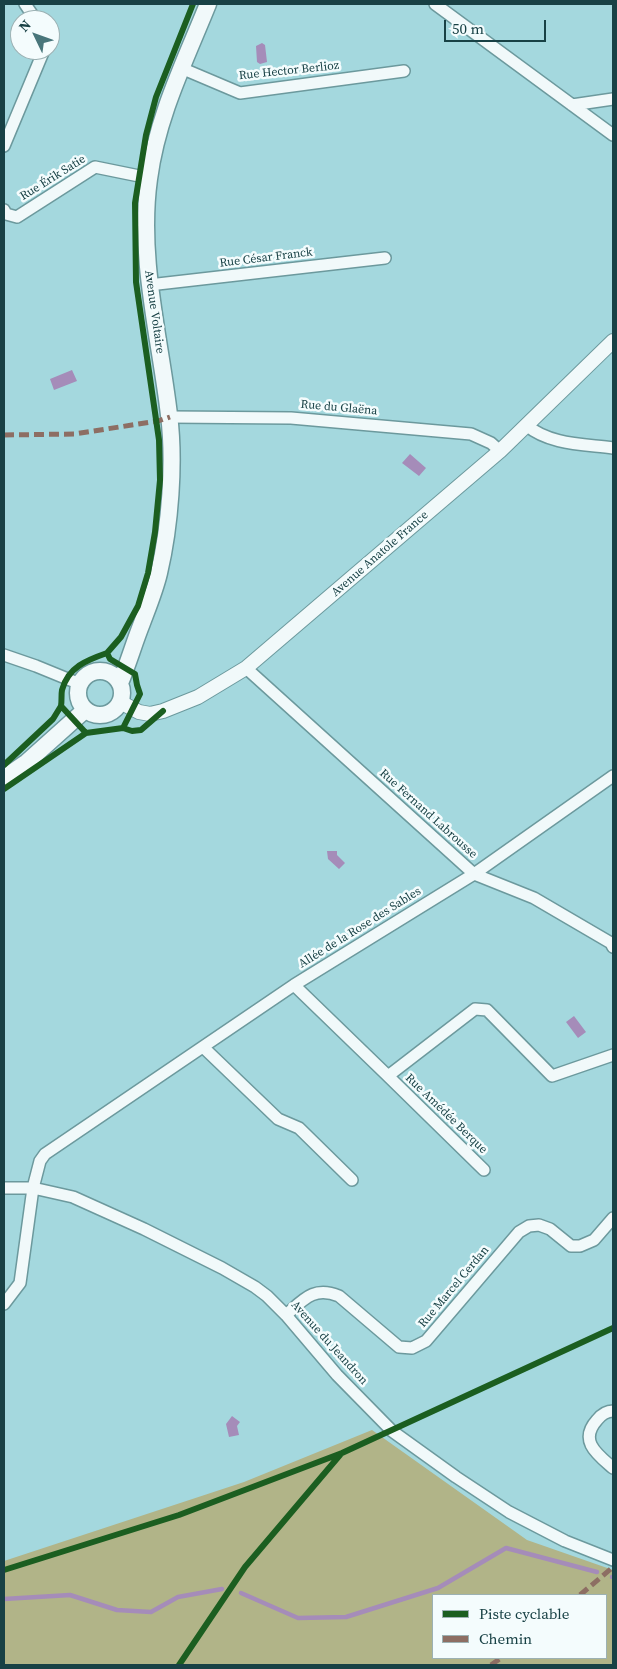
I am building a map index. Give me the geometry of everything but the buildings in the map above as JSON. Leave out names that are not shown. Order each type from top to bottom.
[{"type":"main road","name":"Avenue Voltaire","points":[[120,683],[156,584],[163,553],[171,482],[170,417],[149,285],[146,226],[149,178],[166,106],[208,4]]},
{"type":"main road","name":"Avenue Voltaire","points":[[104,671],[121,656],[141,626]]},
{"type":"main road","points":[[96,671],[104,671],[116,678],[120,683],[122,690],[120,702],[111,712],[105,715],[98,715],[85,710],[78,698],[80,684],[96,671]]},
{"type":"main road","points":[[4,778],[27,762],[85,710]]},
{"type":"street","points":[[435,4],[613,134]]},
{"type":"street","points":[[4,146],[40,60]]},
{"type":"street","name":"Rue Hector Berlioz","points":[[181,68],[240,93],[404,71]]},
{"type":"street","points":[[572,104],[613,99]]},
{"type":"street","name":"Rue Érik Satie","points":[[4,210],[6,214],[17,217],[95,167],[149,178]]},
{"type":"street","name":"Rue César Franck","points":[[149,285],[385,258]]},
{"type":"street","name":"Avenue Anatole France","points":[[120,702],[132,709],[145,713],[150,714],[163,711],[198,696],[246,668],[500,451],[613,341]]},
{"type":"street","name":"Rue du Glaëna","points":[[170,417],[291,418],[471,434],[491,443],[500,451]]},
{"type":"street","points":[[526,425],[538,434],[563,442],[613,448]]},
{"type":"street","points":[[4,656],[36,666],[80,684]]},
{"type":"street","name":"Rue Fernand Labrousse","points":[[246,668],[474,874],[534,898],[610,943],[613,947]]},
{"type":"street","name":"Allée de la Rose des Sables","points":[[4,1304],[20,1282],[33,1188],[40,1161],[45,1154],[294,985],[474,874],[613,776]]},
{"type":"street","name":"Rue Amédée Berque","points":[[294,985],[484,1170]]},
{"type":"street","name":"Rue Amédée Berque","points":[[388,1076],[475,1009],[487,1010],[552,1076],[613,1055]]},
{"type":"street","points":[[203,1046],[278,1119],[299,1128],[352,1180]]},
{"type":"street","name":"Avenue du Jeandron","points":[[4,1188],[33,1188],[72,1197],[178,1246],[255,1287],[268,1296],[337,1375],[392,1431],[509,1512],[564,1541],[613,1560]]},
{"type":"street","name":"Rue Marcel Cerdan","points":[[286,1315],[310,1295],[330,1292],[339,1296],[399,1346],[412,1348],[426,1341],[519,1232],[528,1226],[539,1225],[550,1229],[571,1246],[580,1246],[594,1240],[613,1218]]},
{"type":"street","points":[[613,1411],[600,1416],[593,1424],[590,1443],[594,1452],[613,1468]]},
{"type":"green space","points":[[372,1430],[527,1540],[613,1570],[613,1665],[4,1665],[4,1561],[244,1482]]},
{"type":"shaded area","points":[[262,43],[265,45],[267,62],[260,64],[257,62],[256,46]]},
{"type":"shaded area","points":[[72,370],[77,381],[54,390],[50,379]]},
{"type":"shaded area","points":[[410,454],[426,468],[419,476],[402,463]]},
{"type":"shaded area","points":[[327,851],[337,851],[337,855],[345,863],[339,869],[328,859]]},
{"type":"shaded area","points":[[574,1016],[586,1032],[578,1038],[566,1022]]},
{"type":"shaded area","points":[[232,1416],[240,1422],[237,1426],[239,1435],[229,1437],[226,1424]]},
{"type":"waterway","points":[[241,1593],[298,1618],[346,1617],[438,1588],[506,1548],[597,1572]]},
{"type":"waterway","points":[[4,1599],[70,1595],[117,1610],[151,1612],[178,1597],[222,1589]]},
{"type":"marked path","points":[[4,435],[74,434],[158,421],[170,417]]},
{"type":"marked path","points":[[581,1594],[613,1567]]},
{"type":"marked path","points":[[491,1665],[500,1659]]},
{"type":"cycle path","points":[[107,653],[121,637],[138,606],[148,573],[155,532],[160,480],[159,440],[136,282],[135,203],[146,135],[156,97],[193,4]]},
{"type":"cycle path","points":[[123,728],[140,694],[135,674],[110,659],[107,653],[92,658],[74,670],[65,682],[62,690],[61,706],[86,733],[123,728],[132,731],[141,730],[163,711]]},
{"type":"cycle path","points":[[4,765],[53,719],[61,706]]},
{"type":"cycle path","points":[[4,789],[86,733]]},
{"type":"cycle path","points":[[4,1570],[179,1515],[342,1453],[613,1328]]},
{"type":"cycle path","points":[[179,1665],[245,1567],[340,1455]]}]
